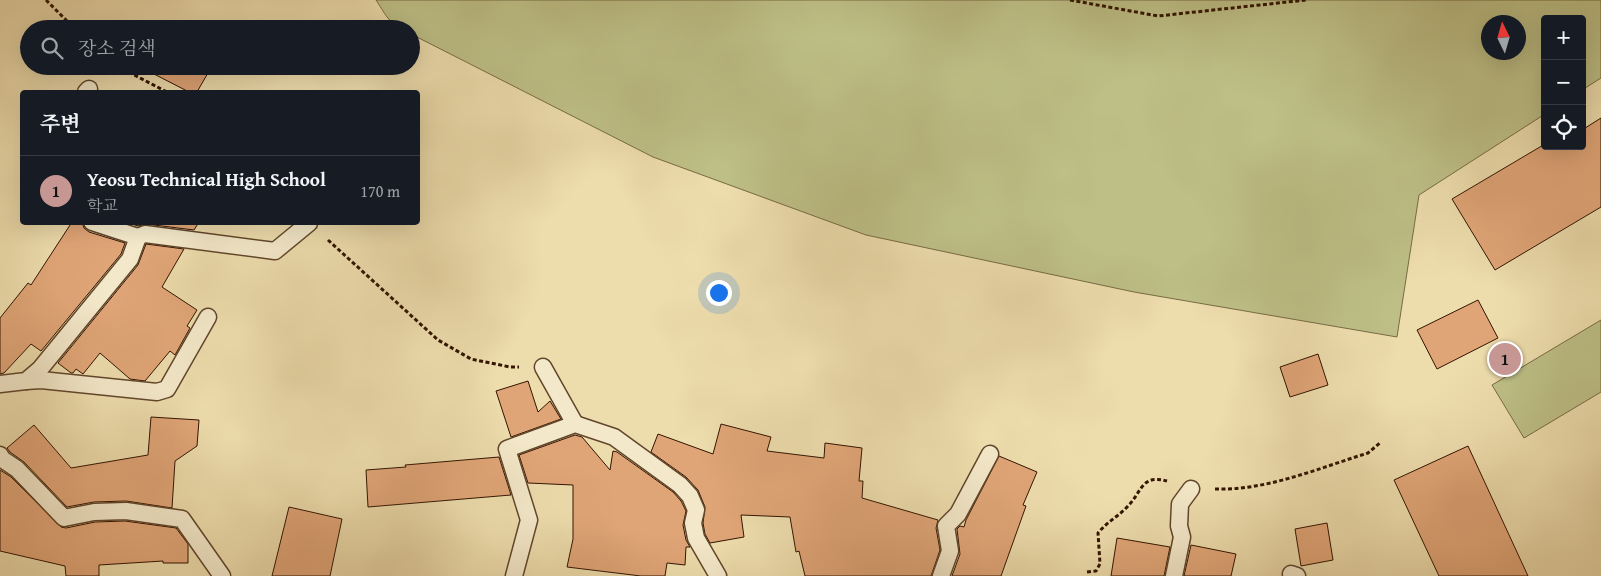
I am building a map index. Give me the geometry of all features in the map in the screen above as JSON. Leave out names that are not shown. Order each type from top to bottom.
[{"type":"lane","points":[[101,225],[138,237],[145,234],[275,251],[307,225]]},
{"type":"lane","points":[[26,381],[40,369],[130,259],[138,237]]},
{"type":"lane","points":[[0,384],[41,380],[157,392],[167,389],[208,318]]},
{"type":"lane","points":[[543,368],[575,424]]},
{"type":"lane","points":[[514,576],[529,520],[507,449],[575,424],[614,437],[680,485],[690,496],[696,510],[692,523],[696,538],[718,576]]},
{"type":"lane","points":[[941,576],[950,551],[946,526],[958,514],[990,454]]},
{"type":"lane","points":[[0,455],[2,460],[17,469],[64,518],[94,512],[126,511],[182,519],[222,576]]},
{"type":"lane","points":[[1174,576],[1182,537],[1179,526],[1180,504],[1191,488]]},
{"type":"path","points":[[46,0],[66,20]]},
{"type":"path","points":[[1070,0],[1158,16],[1306,0]]},
{"type":"path","points":[[134,75],[163,90]]},
{"type":"path","points":[[311,225],[438,340],[471,359],[510,367],[543,368]]},
{"type":"path","points":[[1088,572],[1096,571],[1100,564],[1098,533],[1106,523],[1128,506],[1142,485],[1150,480],[1159,479],[1191,488],[1229,490],[1261,486],[1368,453],[1381,442]]},
{"type":"green space","points":[[376,0],[1601,0],[1601,78],[1586,87],[1586,15],[1541,15],[1541,117],[1419,195],[1397,337],[1134,292],[866,235],[653,157],[420,39],[420,20],[390,20]]},
{"type":"green space","points":[[1601,320],[1601,392],[1524,438],[1492,385]]},
{"type":"building","points":[[156,75],[207,75],[198,90],[185,90]]},
{"type":"building","points":[[1601,118],[1601,207],[1495,270],[1452,199],[1541,146],[1541,150],[1586,150],[1586,127]]},
{"type":"building","points":[[70,225],[83,225],[89,232],[125,243],[121,254],[41,351],[31,344],[4,373],[0,374],[0,318],[28,283],[31,285]]},
{"type":"building","points":[[154,225],[197,225],[194,230]]},
{"type":"building","points":[[146,244],[184,249],[162,287],[197,310],[187,326],[190,328],[175,355],[170,351],[145,381],[130,379],[100,353],[83,374],[76,369],[71,373],[58,363],[138,265]]},
{"type":"building","points":[[1478,300],[1498,338],[1437,369],[1417,330]]},
{"type":"building","points":[[1318,354],[1328,385],[1290,397],[1280,367]]},
{"type":"building","points":[[528,381],[538,412],[550,401],[561,419],[511,437],[496,391]]},
{"type":"building","points":[[151,417],[199,420],[197,446],[175,461],[172,508],[126,501],[94,502],[67,507],[24,462],[7,448],[34,425],[71,468],[148,455]]},
{"type":"building","points":[[721,424],[771,437],[767,451],[824,458],[825,443],[862,448],[859,481],[863,481],[862,498],[938,520],[936,528],[940,550],[931,576],[805,576],[799,551],[796,552],[790,517],[741,515],[744,537],[710,543],[705,534],[703,523],[705,507],[698,490],[686,477],[651,452],[658,434],[713,454]]},
{"type":"building","points":[[575,435],[582,437],[610,470],[613,451],[617,452],[673,492],[681,501],[686,511],[683,525],[686,540],[690,547],[686,547],[685,565],[667,563],[665,576],[641,576],[567,567],[573,539],[573,485],[528,483],[519,455]]},
{"type":"building","points":[[1468,446],[1528,576],[1439,576],[1394,480]]},
{"type":"building","points":[[999,456],[1037,472],[1023,505],[1026,506],[1001,576],[952,576],[960,554],[957,529],[960,526],[964,527]]},
{"type":"building","points":[[499,457],[511,495],[368,507],[366,470]]},
{"type":"building","points":[[0,470],[11,477],[61,527],[66,528],[95,522],[125,521],[176,528],[188,544],[188,563],[163,563],[163,561],[99,565],[99,576],[66,576],[65,566],[0,551]]},
{"type":"building","points":[[289,507],[342,519],[330,576],[272,576]]},
{"type":"building","points":[[1327,523],[1333,560],[1301,566],[1295,529]]},
{"type":"building","points":[[1117,538],[1170,547],[1164,576],[1111,576]]},
{"type":"building","points":[[1191,545],[1236,554],[1231,576],[1184,576]]},
{"type":"place","name":"Yeosu Technical High School","points":[[1505,359]]}]
